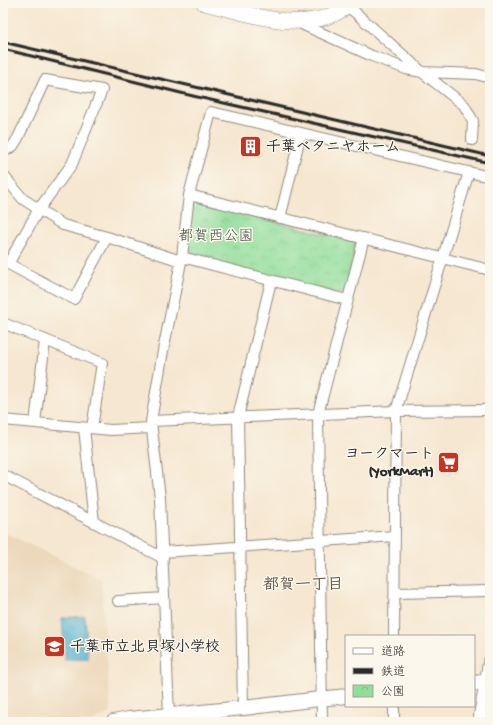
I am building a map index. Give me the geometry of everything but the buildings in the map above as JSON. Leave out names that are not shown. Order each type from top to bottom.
[{"type":"main road","points":[[204,3],[272,19],[295,22],[317,20],[335,14],[349,4]]},
{"type":"street","points":[[349,4],[422,72],[464,105],[473,122],[472,140]]},
{"type":"street","points":[[295,22],[386,62],[422,72],[476,74],[490,78]]},
{"type":"street","points":[[3,152],[13,146],[18,138],[45,80],[102,90],[72,164],[39,209],[5,263],[74,299],[107,237]]},
{"type":"street","points":[[180,717],[164,598],[160,498],[151,424],[163,351],[181,259],[189,195],[211,112],[490,177]]},
{"type":"street","points":[[280,218],[301,133]]},
{"type":"street","points":[[394,635],[396,411],[469,172]]},
{"type":"street","points":[[3,175],[23,199],[63,225],[181,259],[347,300]]},
{"type":"street","points":[[189,195],[490,270]]},
{"type":"street","points":[[322,722],[318,414],[364,238]]},
{"type":"street","points":[[244,708],[238,417],[270,281]]},
{"type":"street","points":[[3,323],[102,363],[88,428],[94,522]]},
{"type":"street","points":[[35,423],[45,341]]},
{"type":"street","points":[[3,420],[111,430],[151,424],[238,417],[396,411],[490,410]]},
{"type":"street","points":[[3,475],[94,522],[163,555],[240,546],[395,536]]},
{"type":"street","points":[[395,593],[490,591]]},
{"type":"street","points":[[118,601],[164,598]]},
{"type":"street","points":[[480,722],[484,682],[490,663]]},
{"type":"street","points":[[113,722],[180,717],[345,696]]},
{"type":"street","points":[[394,707],[394,722]]},
{"type":"shaded area","name":"千葉市立北貝塚小学校","points":[[3,532],[101,579],[111,713],[91,722],[3,722]]},
{"type":"green space","name":"都賀西公園","points":[[193,201],[356,242],[346,291],[340,294],[190,257],[186,250]]},
{"type":"water","points":[[85,616],[88,659],[65,660],[62,618]]},
{"type":"railway","points":[[3,42],[490,156]]},
{"type":"railway","points":[[3,49],[193,96],[490,163]]},
{"type":"place","name":"千葉ベタニヤホーム","points":[[250,146]]},
{"type":"place","name":"ヨークマート (YorkMart)","points":[[449,462]]},
{"type":"place","name":"千葉市立北貝塚小学校","points":[[54,646]]},
{"type":"district","name":"都賀一丁目","points":[[303,583]]}]
